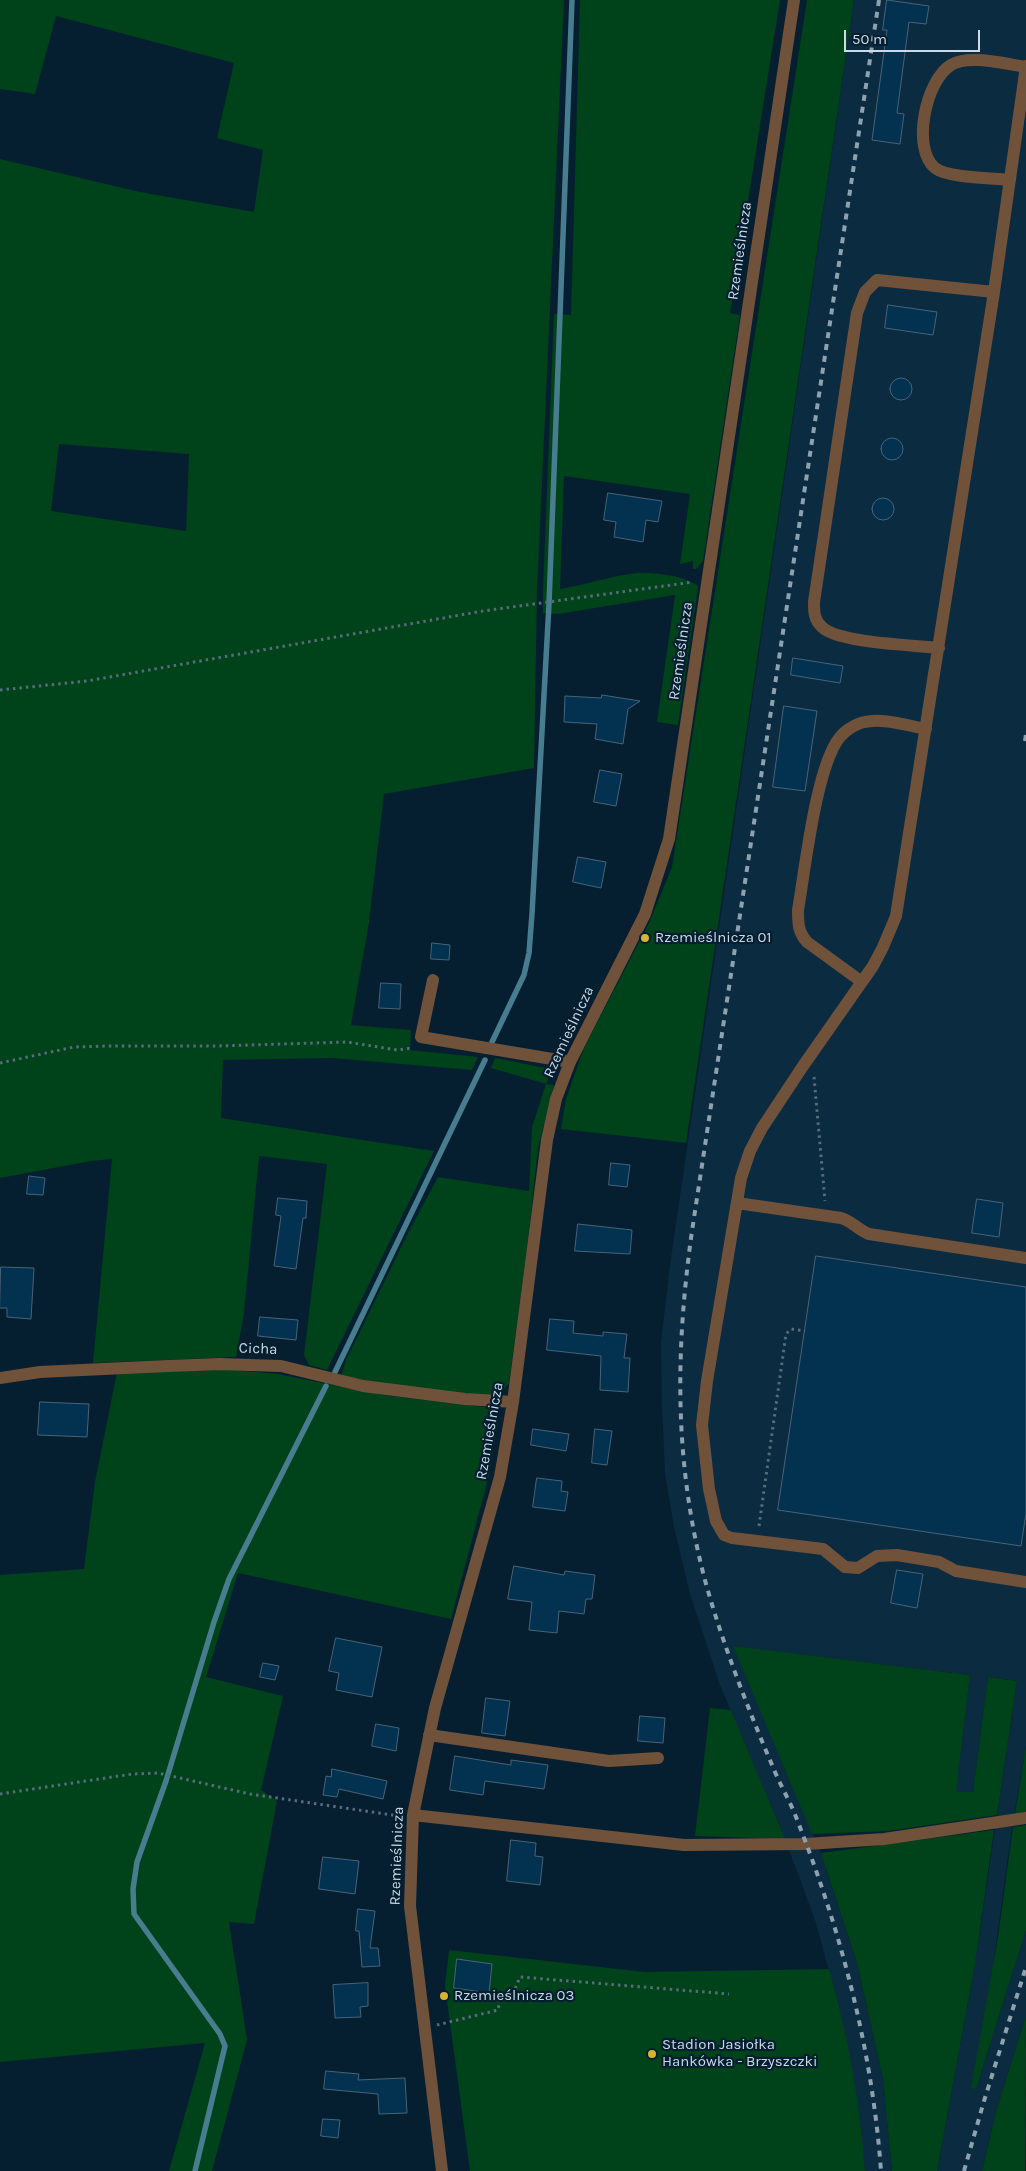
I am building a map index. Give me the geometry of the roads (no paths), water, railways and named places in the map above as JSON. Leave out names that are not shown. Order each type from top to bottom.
[{"type":"street","name":"Rzemieślnicza","points":[[442,2171],[410,1906],[412,1817],[435,1708],[500,1477],[513,1402],[547,1140],[556,1099],[570,1062],[645,914],[670,839],[794,0]]},
{"type":"street","points":[[1010,180],[956,174],[936,169],[930,163],[923,148],[924,125],[932,88],[942,72],[952,65],[964,60],[974,60],[1026,66],[1010,180],[994,292],[896,916],[884,947],[766,1121],[754,1143],[742,1178],[737,1203],[706,1384],[702,1425],[709,1489],[719,1528],[724,1535],[732,1538],[823,1549],[845,1567],[858,1568],[877,1556],[897,1555],[938,1562],[956,1571],[1026,1582]]},
{"type":"street","points":[[939,648],[836,636],[820,626],[816,619],[814,602],[857,313],[865,292],[878,280],[994,292]]},
{"type":"street","points":[[862,982],[801,936],[798,925],[798,910],[817,799],[826,764],[839,738],[847,730],[857,724],[869,721],[882,721],[926,729]]},
{"type":"street","points":[[433,980],[421,1037],[570,1062]]},
{"type":"street","points":[[737,1203],[848,1220],[858,1229],[869,1234],[1026,1258]]},
{"type":"street","name":"Cicha","points":[[0,1378],[40,1372],[151,1366],[220,1364],[281,1366],[363,1386],[465,1399],[513,1402]]},
{"type":"street","points":[[429,1735],[610,1761],[658,1758]]},
{"type":"street","points":[[412,1817],[684,1845],[806,1844],[874,1840],[1026,1818]]},
{"type":"waterway","points":[[492,1042],[524,975],[529,953],[532,914],[549,604],[572,0]]},
{"type":"waterway","points":[[335,1372],[485,1060]]},
{"type":"waterway","points":[[195,2171],[225,2046],[220,2034],[134,1914],[133,1889],[137,1862],[166,1781],[214,1622],[229,1579],[326,1386]]},
{"type":"railway","points":[[879,0],[692,1231],[683,1320],[681,1408],[688,1496],[706,1584],[746,1703],[794,1812],[826,1899],[862,2033],[877,2125],[881,2171]]},
{"type":"railway","points":[[1025,741],[1026,734]]},
{"type":"railway","points":[[964,2171],[1026,1967]]},
{"type":"place","name":"Rzemieślnicza 01","points":[[645,938]]},
{"type":"place","name":"Rzemieślnicza 03","points":[[444,1996]]},
{"type":"place","name":"Stadion Jasiołka Hankówka - Brzyszczki","points":[[652,2054]]}]
